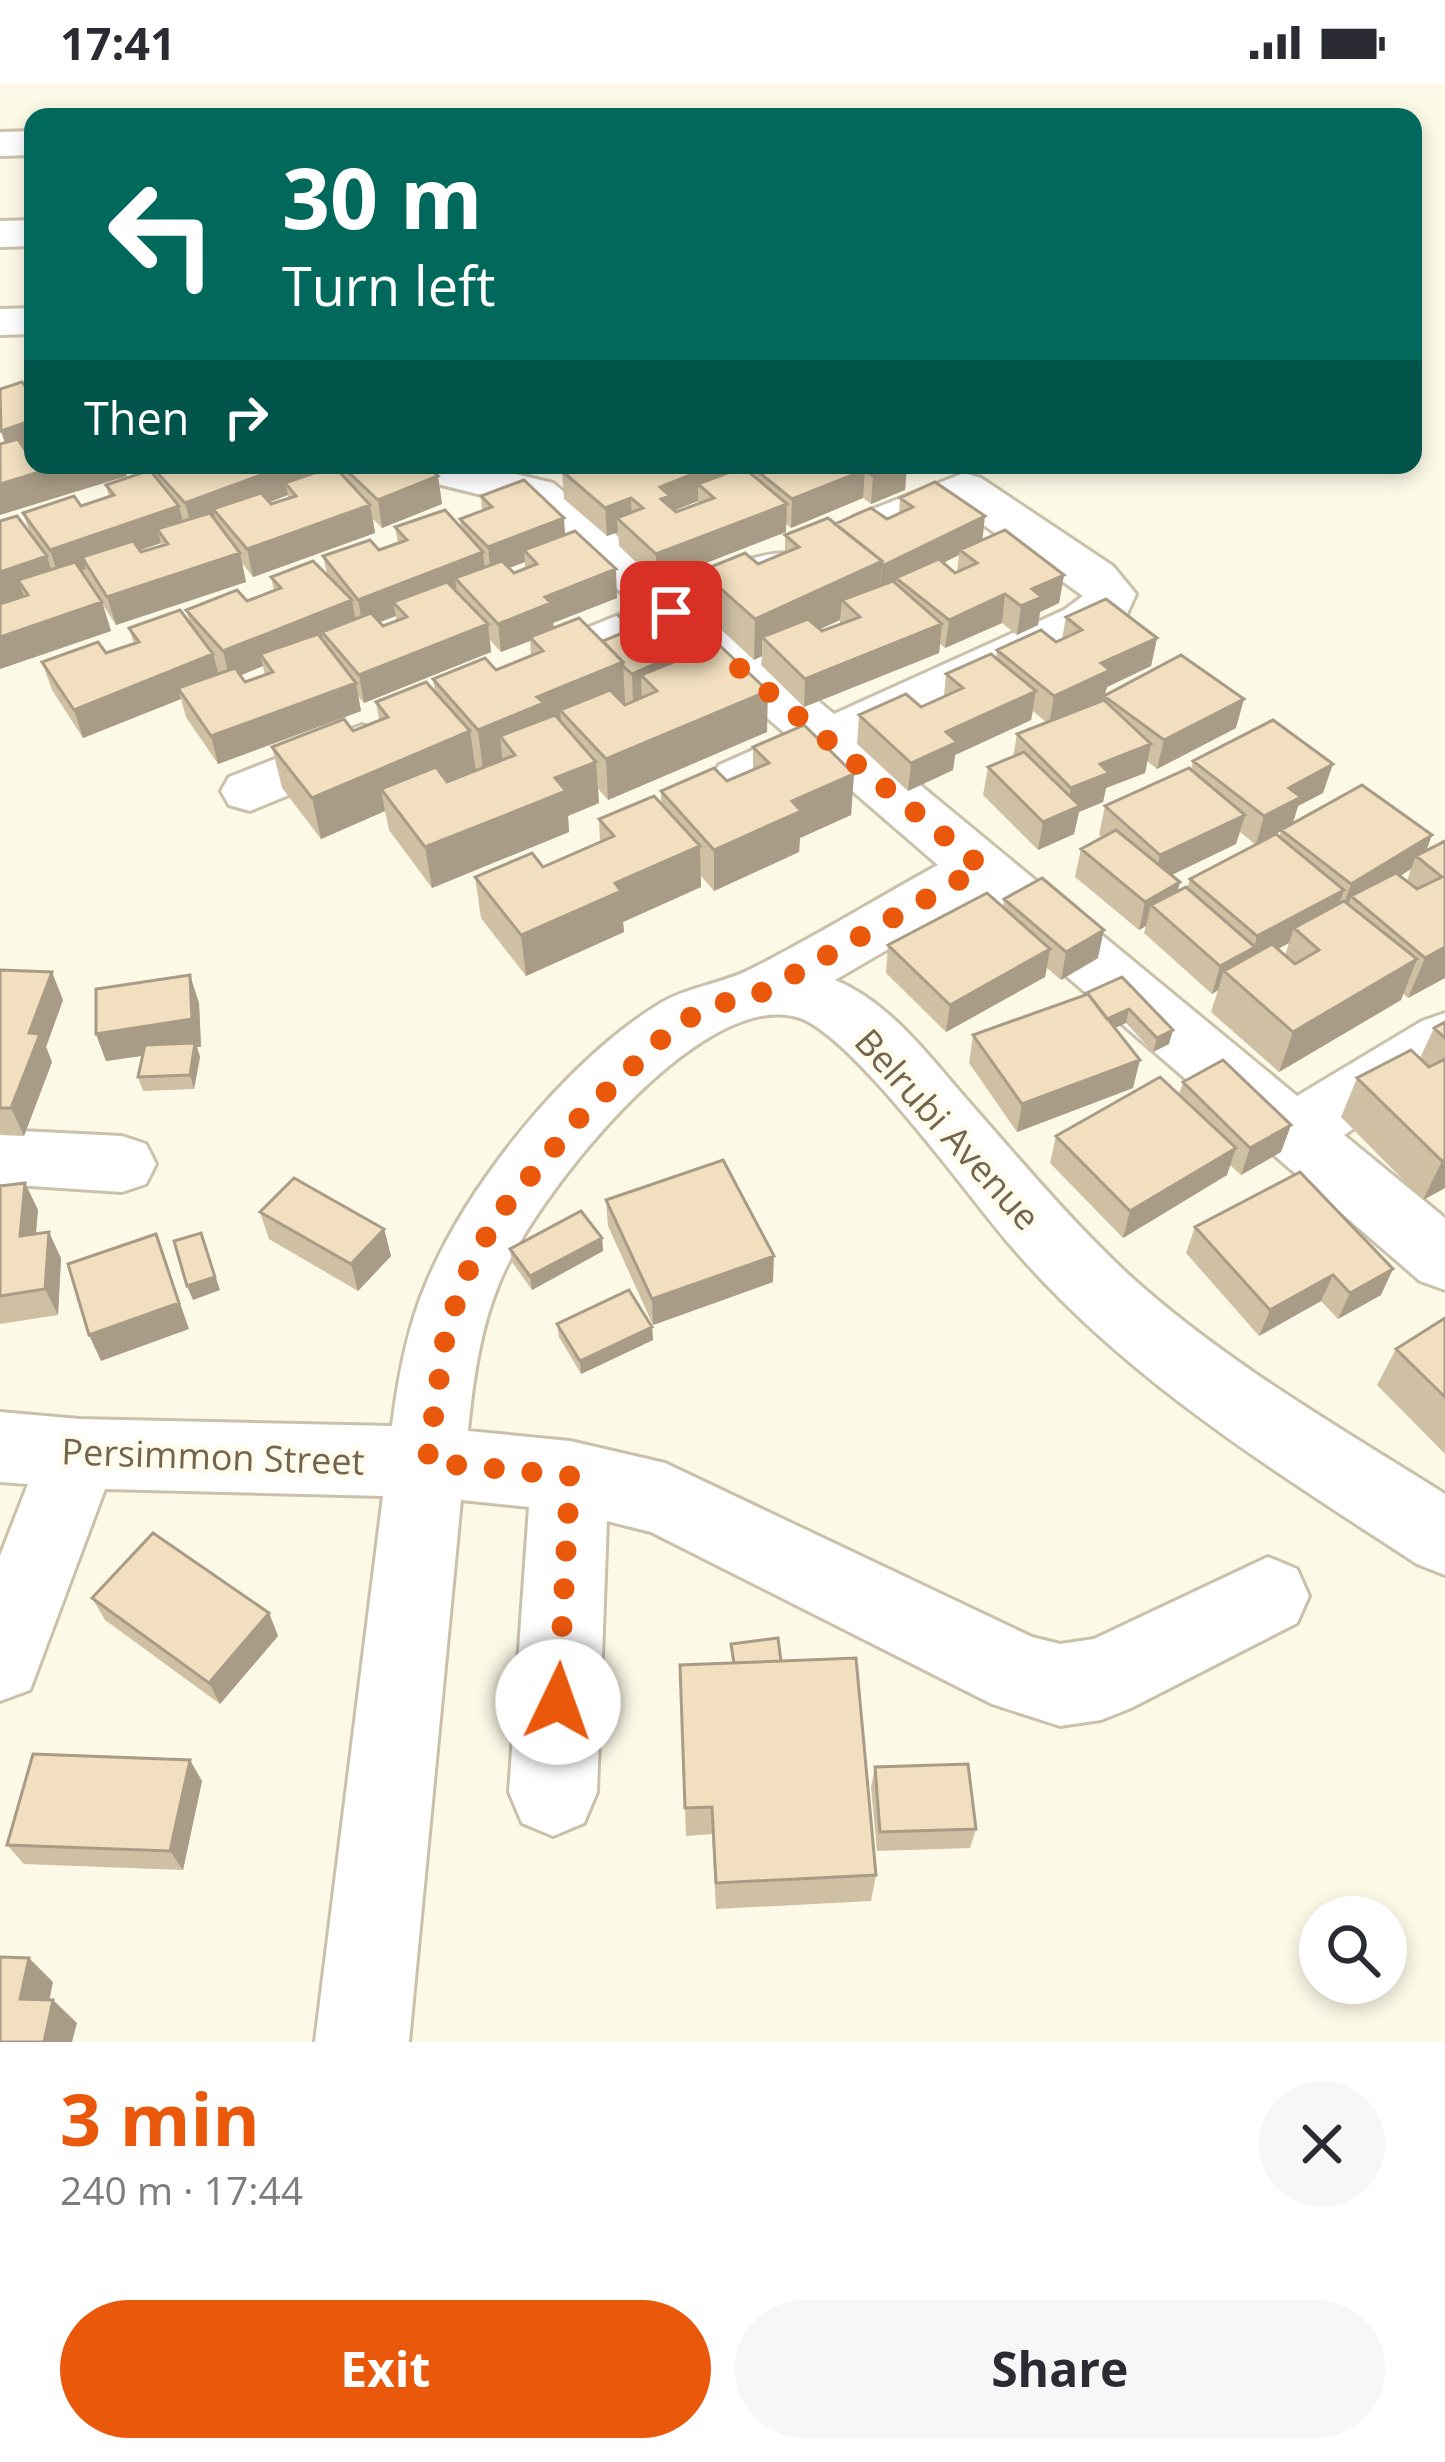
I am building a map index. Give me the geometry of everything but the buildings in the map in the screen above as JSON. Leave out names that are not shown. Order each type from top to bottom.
[{"type":"street","points":[[455,474],[536,493],[671,612],[982,867],[1445,1260]]},
{"type":"street","points":[[450,527],[588,474]]},
{"type":"street","points":[[545,666],[671,612],[948,477],[1095,577],[1110,594],[1108,604],[1083,622],[701,797]]},
{"type":"street","points":[[250,791],[398,729]]},
{"type":"street","points":[[763,992],[982,867]]},
{"type":"street","name":"Belrubi Avenue","points":[[362,2042],[446,1332],[465,1277],[497,1216],[580,1117],[676,1025],[712,1006],[763,992],[805,994],[831,1005],[903,1073],[1037,1229],[1107,1300],[1233,1399],[1445,1538]]},
{"type":"street","points":[[1294,1132],[1445,1038]]},
{"type":"street","points":[[0,1157],[122,1164]]},
{"type":"street","name":"Persimmon Street","points":[[0,1447],[79,1454],[427,1462],[570,1476],[665,1499],[1022,1675],[1060,1685],[1100,1679],[1268,1596]]},
{"type":"street","points":[[0,1661],[79,1454]]},
{"type":"street","points":[[554,1792],[570,1476]]},
{"type":"route","points":[[558,1702],[570,1476],[427,1462],[446,1332],[465,1277],[497,1216],[580,1117],[676,1025],[712,1006],[763,992],[982,867],[671,612]]}]
